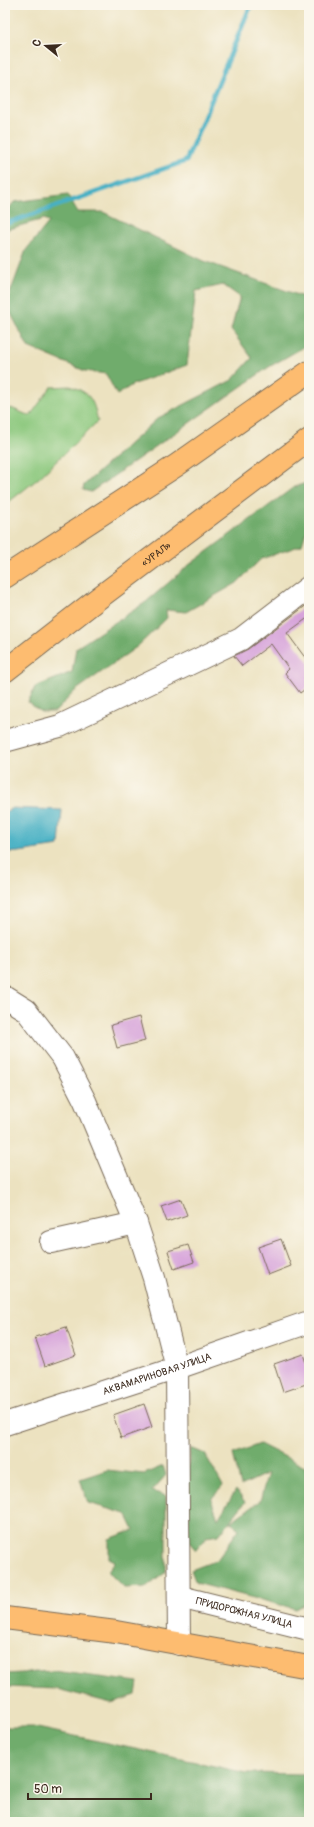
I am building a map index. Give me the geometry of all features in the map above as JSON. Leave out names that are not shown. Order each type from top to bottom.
[{"type":"main road","points":[[5,577],[177,465],[309,372]]},
{"type":"main road","name":"«УРАЛ»","points":[[5,671],[106,592],[309,440]]},
{"type":"main road","points":[[5,1618],[116,1632],[309,1667]]},
{"type":"street","points":[[5,741],[60,726],[241,639],[309,587]]},
{"type":"street","points":[[5,997],[26,1010],[63,1058],[85,1101],[136,1223],[154,1278],[177,1368],[180,1597],[179,1644]]},
{"type":"street","points":[[51,1242],[136,1223]]},
{"type":"street","name":"АКВАМАРИНОВАЯ УЛИЦА","points":[[5,1424],[177,1368],[309,1322]]},
{"type":"street","name":"ПРИДОРОЖНАЯ УЛИЦА","points":[[180,1597],[309,1629]]},
{"type":"green space","points":[[68,195],[78,212],[103,212],[204,261],[309,299],[309,344],[269,367],[91,492],[83,490],[84,485],[158,418],[232,380],[252,358],[231,330],[240,297],[223,285],[196,291],[187,365],[132,385],[117,395],[106,374],[85,371],[28,347],[6,304],[26,250],[49,222],[44,219],[5,230],[5,213],[14,202]]},
{"type":"green space","points":[[70,386],[87,395],[93,403],[98,421],[39,478],[5,505],[5,410],[11,408],[30,416],[51,387]]},
{"type":"green space","points":[[309,482],[309,531],[306,532],[302,545],[261,559],[237,583],[186,612],[166,610],[167,618],[138,646],[75,691],[55,712],[41,712],[28,702],[35,687],[72,672],[76,648],[146,602],[189,565],[294,487]]},
{"type":"green space","points":[[260,1444],[309,1469],[309,1602],[296,1609],[196,1583],[191,1570],[217,1560],[239,1529],[230,1522],[260,1501],[268,1473],[241,1486],[233,1454]]},
{"type":"green space","points":[[191,1448],[205,1454],[223,1486],[211,1499],[218,1519],[236,1490],[245,1502],[219,1535],[206,1537],[196,1550],[189,1542],[186,1476]]},
{"type":"green space","points":[[163,1466],[166,1475],[152,1491],[166,1496],[166,1572],[147,1587],[124,1588],[108,1572],[115,1561],[109,1558],[109,1539],[134,1530],[126,1514],[88,1503],[80,1479],[107,1470],[144,1474]]},
{"type":"green space","points":[[53,1671],[138,1682],[136,1695],[111,1703],[57,1689],[5,1687],[5,1674]]},
{"type":"green space","points":[[5,1727],[33,1727],[247,1773],[309,1774],[309,1822],[5,1822]]},
{"type":"water","points":[[12,808],[62,810],[59,846],[5,853],[5,812]]},
{"type":"building","points":[[308,604],[309,617],[287,633],[309,663],[309,686],[300,693],[285,673],[289,669],[271,644],[242,666],[234,656],[248,649]]},
{"type":"building","points":[[139,1017],[145,1041],[117,1048],[111,1025]]},
{"type":"building","points":[[181,1199],[187,1215],[167,1222],[161,1206]]},
{"type":"building","points":[[281,1239],[291,1266],[268,1275],[258,1247]]},
{"type":"building","points":[[188,1245],[194,1262],[174,1269],[168,1251]]},
{"type":"building","points":[[66,1327],[76,1355],[45,1366],[35,1337]]},
{"type":"building","points":[[303,1354],[309,1372],[309,1383],[283,1392],[274,1364]]},
{"type":"building","points":[[144,1404],[152,1427],[121,1438],[113,1415]]},
{"type":"waterway","points":[[5,224],[186,161],[251,5]]}]
